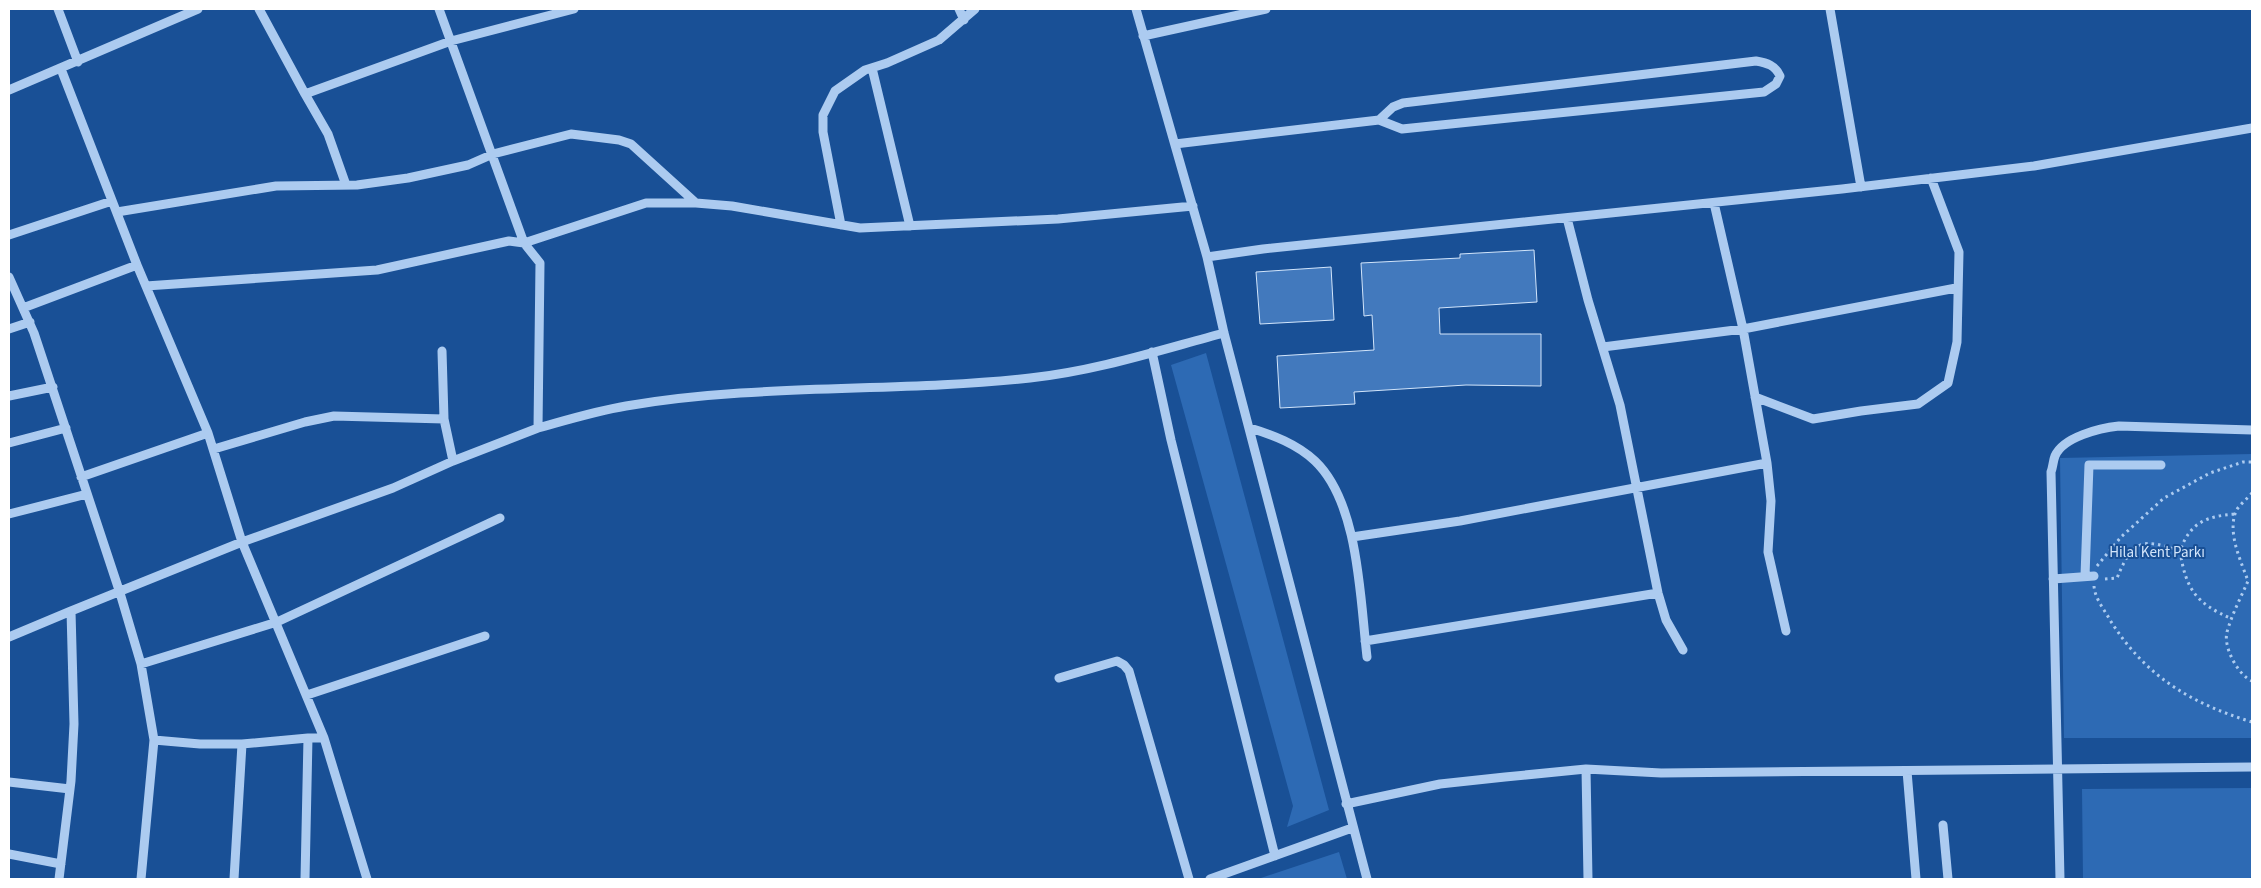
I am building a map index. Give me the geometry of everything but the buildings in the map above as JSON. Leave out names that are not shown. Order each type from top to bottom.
[{"type":"street","points":[[58,9],[78,62]]},
{"type":"street","points":[[9,90],[198,9]]},
{"type":"street","points":[[259,9],[328,134],[346,185]]},
{"type":"street","points":[[439,9],[524,243],[540,263],[538,428]]},
{"type":"street","points":[[305,94],[451,41],[574,9]]},
{"type":"street","points":[[960,9],[964,20]]},
{"type":"street","points":[[841,224],[823,132],[823,115],[835,91],[856,75],[939,40],[975,9]]},
{"type":"street","points":[[1136,9],[1207,257],[1224,333],[1352,828],[1367,879]]},
{"type":"street","points":[[1143,36],[1266,9]]},
{"type":"street","points":[[1830,9],[1861,187]]},
{"type":"street","points":[[1175,144],[1379,120],[1402,129],[1764,92],[1776,84],[1780,76],[1776,68],[1767,63],[1756,61],[1402,103],[1393,107],[1379,120]]},
{"type":"street","points":[[872,68],[910,226]]},
{"type":"street","points":[[61,69],[137,265],[208,433],[242,542],[324,738],[367,879]]},
{"type":"street","points":[[1207,257],[1264,249],[1861,187],[2034,166],[2252,128]]},
{"type":"street","points":[[117,212],[276,186],[346,185],[416,176],[468,165],[493,154],[571,134],[625,141],[631,144],[696,203]]},
{"type":"street","points":[[1755,398],[1813,419],[1918,404],[1948,384],[1957,342],[1956,288],[1958,252],[1931,178]]},
{"type":"street","points":[[9,235],[112,201]]},
{"type":"street","points":[[146,286],[377,270],[509,240],[524,243],[646,203],[696,203],[732,206],[860,228],[1058,219],[1192,206]]},
{"type":"street","points":[[1714,203],[1743,329],[1767,463],[1771,501],[1768,552],[1786,631]]},
{"type":"street","points":[[1567,218],[1620,405],[1658,593],[1666,620],[1683,650]]},
{"type":"street","points":[[23,308],[137,265]]},
{"type":"street","points":[[9,277],[30,322],[120,593],[141,664],[154,740],[141,879]]},
{"type":"street","points":[[1603,348],[1743,329],[1956,288]]},
{"type":"street","points":[[9,328],[30,322]]},
{"type":"street","points":[[9,637],[242,542],[393,488],[453,461],[538,428],[625,406],[738,394],[968,384],[1072,373],[1224,333]]},
{"type":"street","points":[[442,351],[444,419],[453,461]]},
{"type":"street","points":[[1152,352],[1171,440],[1275,856]]},
{"type":"street","points":[[9,396],[52,387]]},
{"type":"street","points":[[214,449],[305,422],[334,416],[444,419]]},
{"type":"street","points":[[2060,879],[2053,579],[2052,472],[2056,454],[2065,445],[2082,434],[2100,428],[2119,426],[2252,430]]},
{"type":"street","points":[[9,443],[66,428]]},
{"type":"street","points":[[1250,428],[1271,434],[1314,460],[1328,476],[1338,492],[1347,514],[1352,537],[1367,657]]},
{"type":"street","points":[[81,477],[208,433]]},
{"type":"street","points":[[1352,537],[1460,522],[1767,463]]},
{"type":"street","points":[[2053,579],[2091,577],[2089,465],[2161,465]]},
{"type":"street","points":[[9,514],[87,494]]},
{"type":"street","points":[[141,664],[277,622],[500,518]]},
{"type":"street","points":[[1365,641],[1658,593]]},
{"type":"street","points":[[59,879],[70,789],[74,724],[71,612]]},
{"type":"street","points":[[307,695],[485,636]]},
{"type":"street","points":[[1059,678],[1117,660],[1129,671],[1189,879]]},
{"type":"street","points":[[306,879],[308,738]]},
{"type":"street","points":[[154,740],[200,744],[242,744],[324,738]]},
{"type":"street","points":[[234,879],[242,744]]},
{"type":"street","points":[[1346,804],[1440,784],[1586,770],[1661,774],[2252,767]]},
{"type":"street","points":[[1586,770],[1588,879]]},
{"type":"street","points":[[1907,771],[1916,879]]},
{"type":"street","points":[[9,782],[70,789]]},
{"type":"street","points":[[1943,825],[1948,879]]},
{"type":"street","points":[[1211,879],[1352,828]]},
{"type":"street","points":[[9,854],[61,864]]},
{"type":"path","points":[[2252,462],[2243,462],[2210,473],[2164,498],[2121,537],[2091,577],[2095,594],[2120,635],[2156,675],[2194,700],[2252,722]]},
{"type":"path","points":[[2252,493],[2236,510],[2234,532],[2238,553],[2248,581],[2226,634],[2231,657],[2237,668],[2252,681]]},
{"type":"path","points":[[2232,619],[2210,610],[2199,599],[2184,577],[2180,551],[2184,538],[2204,520],[2214,516],[2236,514]]},
{"type":"path","points":[[2091,577],[2117,578],[2131,551],[2146,543],[2155,542],[2180,551]]},
{"type":"green space","points":[[1206,353],[1329,810],[1287,827],[1293,806],[1171,365]]},
{"type":"green space","name":"Hilal Kent Parkı","points":[[2252,454],[2252,738],[2064,738],[2060,458]]},
{"type":"green space","points":[[2252,788],[2252,874],[2250,879],[2083,879],[2082,789]]},
{"type":"green space","points":[[1339,852],[1347,879],[1258,879]]}]
